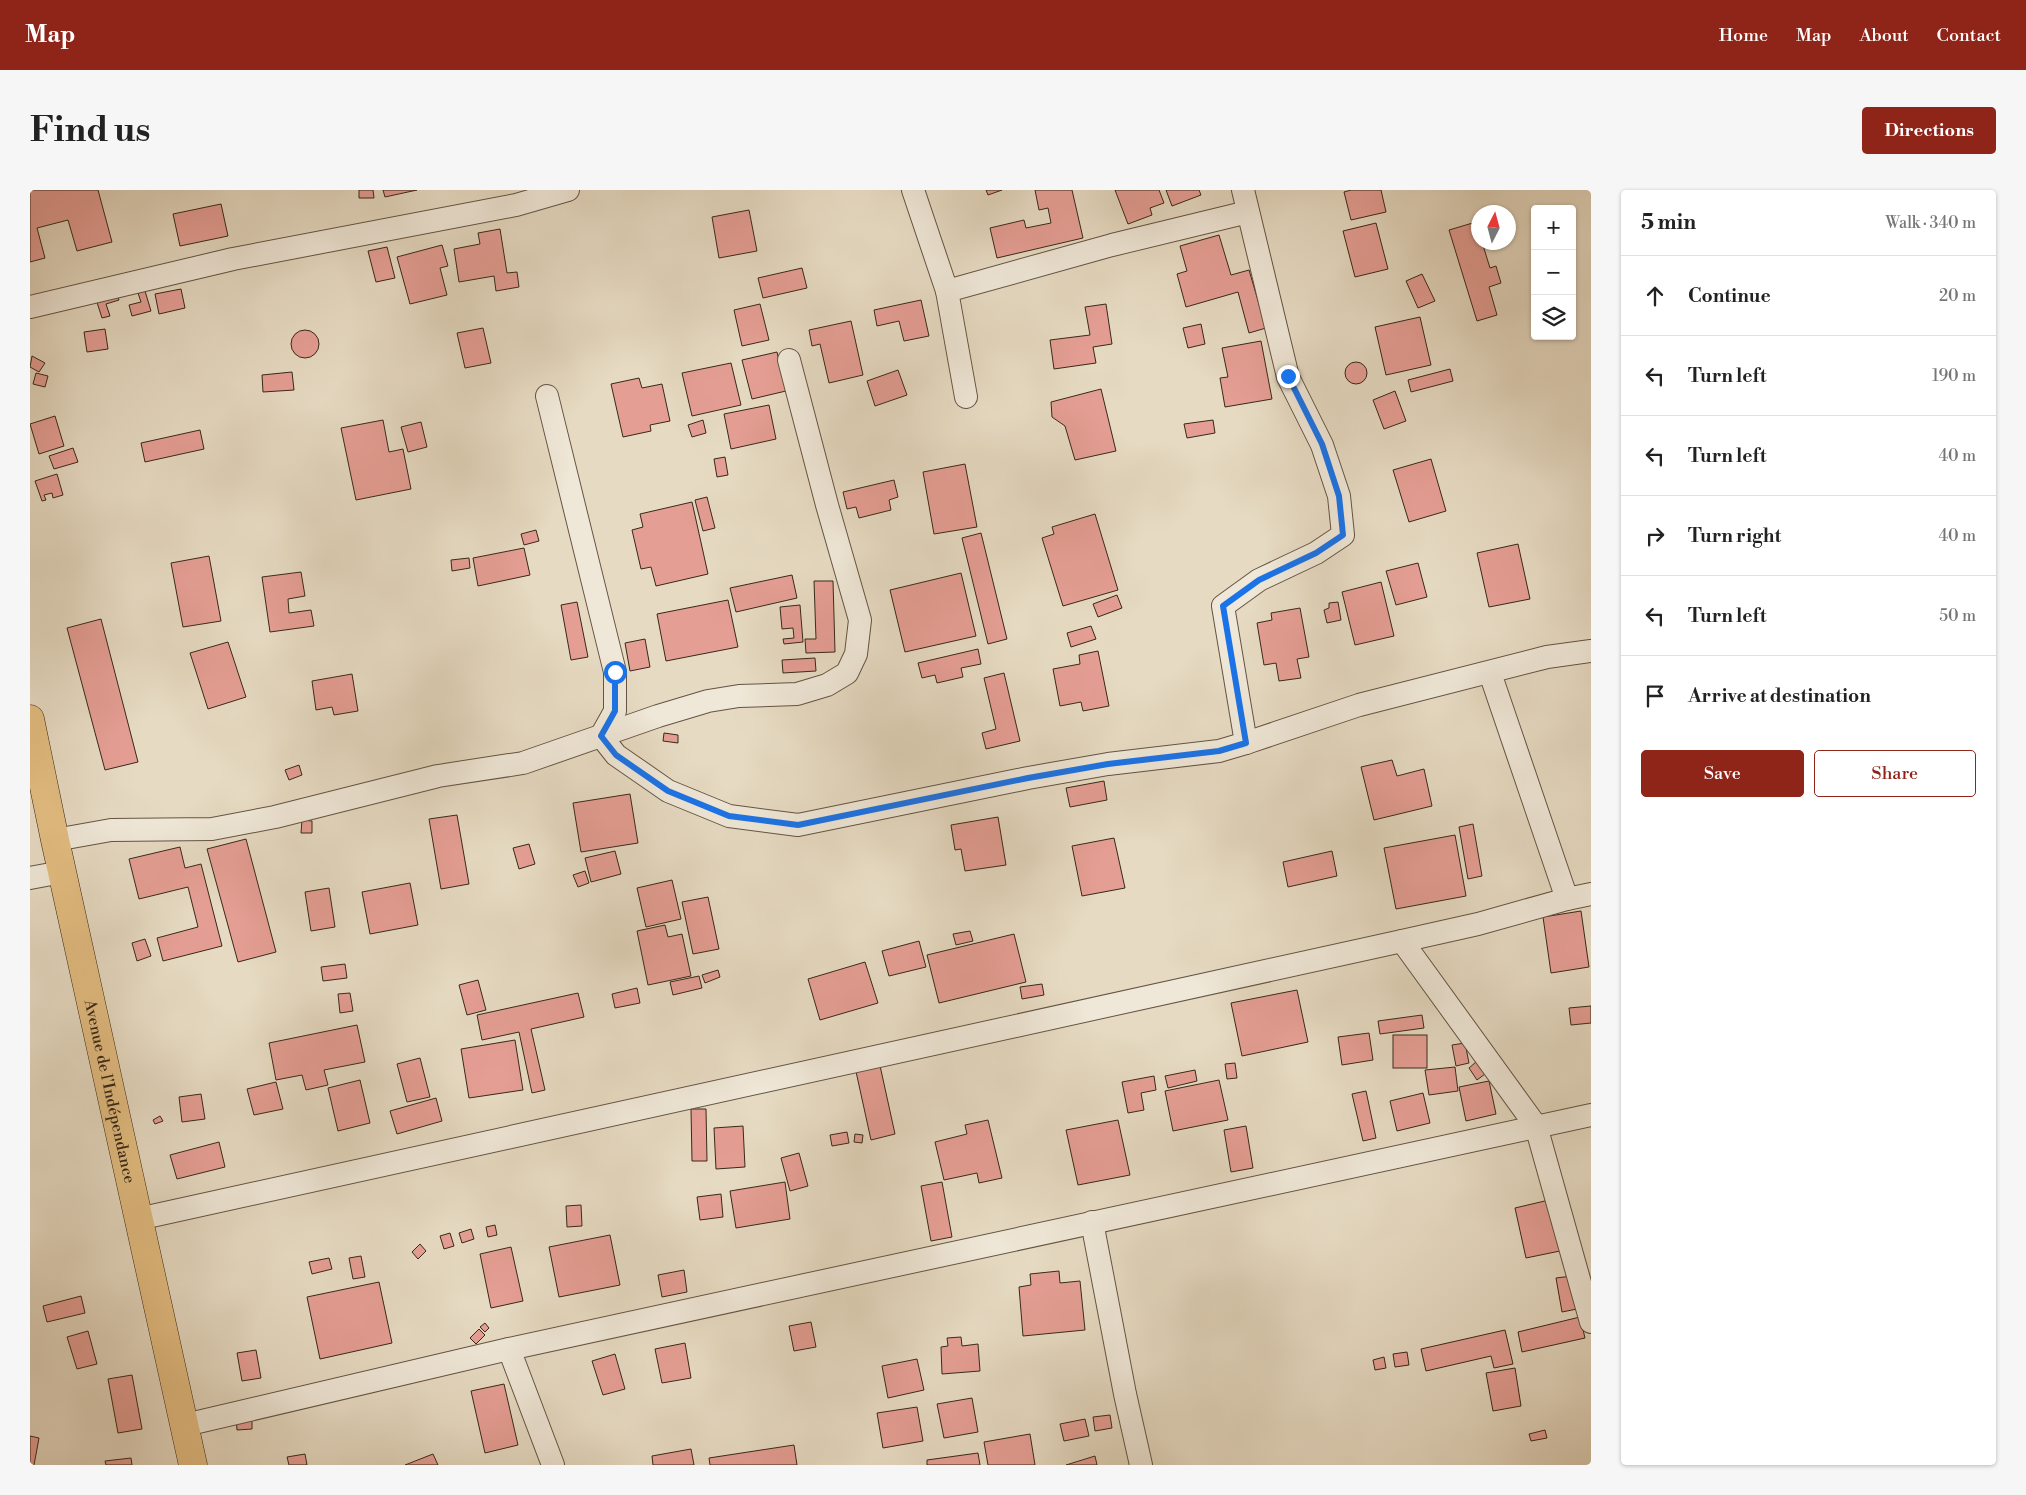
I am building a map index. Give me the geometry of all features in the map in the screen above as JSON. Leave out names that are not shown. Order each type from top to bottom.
[{"type":"main road","name":"Avenue de l'Indépendance","points":[[30,719],[193,1465]]},
{"type":"street","points":[[30,307],[233,260],[516,205],[568,190]]},
{"type":"street","points":[[913,190],[947,291],[966,397]]},
{"type":"street","points":[[1242,190],[1288,376],[1322,444],[1339,496],[1343,535],[1316,553],[1259,580],[1223,606],[1246,743]]},
{"type":"street","points":[[947,291],[1112,245],[1248,212]]},
{"type":"street","points":[[55,840],[111,830],[212,829],[266,819],[438,776],[523,764],[658,716],[708,701],[740,696],[797,694],[827,685],[847,672],[856,654],[860,620],[827,505],[790,360]]},
{"type":"street","points":[[547,396],[615,672],[615,711],[601,736]]},
{"type":"street","points":[[601,736],[616,755],[668,791],[729,816],[798,825],[1028,778],[1108,764],[1219,751],[1359,705],[1547,657],[1591,651]]},
{"type":"street","points":[[1490,673],[1567,899]]},
{"type":"street","points":[[30,878],[62,872]]},
{"type":"street","points":[[138,1219],[1402,941],[1478,924],[1591,894]]},
{"type":"street","points":[[1402,941],[1536,1126],[1591,1322]]},
{"type":"street","points":[[185,1425],[509,1349],[1591,1115]]},
{"type":"street","points":[[1092,1222],[1125,1394],[1141,1465]]},
{"type":"street","points":[[509,1349],[553,1465]]},
{"type":"building","points":[[30,190],[98,190],[112,242],[77,251],[68,220],[37,228],[45,258],[30,262]]},
{"type":"building","points":[[359,190],[373,190],[374,198],[359,198]]},
{"type":"building","points":[[383,190],[417,190],[385,197]]},
{"type":"building","points":[[986,190],[1002,190],[988,195]]},
{"type":"building","points":[[1035,190],[1072,190],[1083,238],[997,258],[990,228],[1024,220],[1026,228],[1051,223],[1048,208],[1039,210]]},
{"type":"building","points":[[1115,190],[1159,190],[1164,203],[1150,208],[1152,215],[1128,224]]},
{"type":"building","points":[[1166,190],[1199,190],[1201,195],[1172,206]]},
{"type":"building","points":[[1351,190],[1381,190],[1386,212],[1351,220],[1344,192]]},
{"type":"building","points":[[221,204],[228,236],[180,246],[173,214]]},
{"type":"building","points":[[749,210],[757,251],[719,258],[712,217]]},
{"type":"building","points":[[1376,223],[1388,269],[1355,277],[1343,231]]},
{"type":"building","points":[[1471,223],[1471,250],[1484,250],[1490,268],[1496,266],[1501,283],[1489,287],[1497,315],[1477,321],[1449,230]]},
{"type":"building","points":[[500,229],[507,273],[517,272],[519,287],[496,291],[494,276],[459,282],[454,249],[480,244],[478,233]]},
{"type":"building","points":[[1219,235],[1231,275],[1249,270],[1266,328],[1249,333],[1238,292],[1186,307],[1177,274],[1187,271],[1180,246]]},
{"type":"building","points":[[442,245],[448,266],[440,268],[447,295],[410,304],[397,257]]},
{"type":"building","points":[[387,247],[395,278],[376,282],[368,251]]},
{"type":"building","points":[[802,268],[807,288],[763,298],[758,278]]},
{"type":"building","points":[[1422,274],[1435,301],[1418,308],[1406,281]]},
{"type":"building","points":[[181,289],[185,308],[159,314],[155,294]]},
{"type":"building","points":[[145,291],[151,311],[132,316],[129,305],[141,302],[138,293]]},
{"type":"building","points":[[117,294],[119,300],[106,304],[110,316],[102,318],[95,296]]},
{"type":"building","points":[[921,300],[929,336],[904,341],[899,321],[877,326],[874,310]]},
{"type":"building","points":[[760,304],[769,340],[742,346],[734,310]]},
{"type":"building","points":[[1106,304],[1112,344],[1093,347],[1096,363],[1054,369],[1050,340],[1090,335],[1085,307]]},
{"type":"building","points":[[1420,317],[1431,365],[1386,375],[1375,327]]},
{"type":"building","points":[[851,321],[863,375],[829,383],[820,344],[812,346],[809,330]]},
{"type":"building","points":[[1201,324],[1205,344],[1188,348],[1183,328]]},
{"type":"building","points":[[483,328],[491,363],[465,368],[457,333]]},
{"type":"building","points":[[105,329],[108,349],[87,352],[84,332]]},
{"type":"building","points":[[305,330],[315,334],[319,344],[315,354],[305,358],[295,354],[291,344],[295,334]]},
{"type":"building","points":[[1261,341],[1272,399],[1225,407],[1220,378],[1228,377],[1222,348]]},
{"type":"building","points":[[777,352],[786,391],[752,399],[742,360]]},
{"type":"building","points":[[32,356],[45,363],[39,372],[30,367]]},
{"type":"building","points":[[1356,362],[1366,369],[1367,373],[1360,383],[1356,384],[1346,377],[1345,373],[1352,363]]},
{"type":"building","points":[[731,363],[741,405],[692,416],[682,373]]},
{"type":"building","points":[[1450,369],[1453,381],[1411,392],[1408,380]]},
{"type":"building","points":[[898,370],[907,395],[875,406],[867,381]]},
{"type":"building","points":[[292,372],[294,390],[263,392],[262,375]]},
{"type":"building","points":[[36,373],[48,376],[45,387],[33,384]]},
{"type":"building","points":[[639,378],[642,388],[662,384],[670,421],[650,425],[651,431],[623,437],[611,384]]},
{"type":"building","points":[[1101,389],[1116,451],[1075,460],[1065,426],[1052,417],[1051,402]]},
{"type":"building","points":[[1395,391],[1406,421],[1384,429],[1373,400]]},
{"type":"building","points":[[769,405],[776,439],[731,449],[724,414]]},
{"type":"building","points":[[55,416],[64,446],[39,454],[30,424]]},
{"type":"building","points":[[383,420],[389,452],[403,449],[411,489],[356,500],[341,428]]},
{"type":"building","points":[[703,420],[706,433],[692,437],[688,425]]},
{"type":"building","points":[[1213,420],[1215,433],[1187,438],[1184,424]]},
{"type":"building","points":[[421,422],[427,447],[408,452],[401,427]]},
{"type":"building","points":[[200,430],[204,449],[145,462],[141,443]]},
{"type":"building","points":[[73,448],[78,462],[54,469],[49,456]]},
{"type":"building","points":[[725,457],[728,475],[717,477],[714,459]]},
{"type":"building","points":[[1431,459],[1446,511],[1409,522],[1393,470]]},
{"type":"building","points":[[965,464],[977,527],[934,534],[923,472]]},
{"type":"building","points":[[57,474],[63,495],[53,498],[52,493],[44,495],[46,500],[42,501],[35,481]]},
{"type":"building","points":[[894,480],[898,497],[889,500],[891,510],[859,518],[856,507],[847,509],[843,492]]},
{"type":"building","points":[[707,497],[715,528],[703,531],[695,500]]},
{"type":"building","points":[[692,502],[708,574],[656,586],[651,567],[641,569],[632,530],[643,527],[640,514]]},
{"type":"building","points":[[1095,514],[1118,590],[1063,606],[1042,538],[1054,534],[1052,527]]},
{"type":"building","points":[[536,530],[539,541],[524,545],[521,534]]},
{"type":"building","points":[[981,533],[1007,639],[988,644],[962,538]]},
{"type":"building","points":[[1518,544],[1530,599],[1489,607],[1477,553]]},
{"type":"building","points":[[524,548],[530,575],[478,586],[473,558]]},
{"type":"building","points":[[209,556],[221,621],[183,627],[171,563]]},
{"type":"building","points":[[469,558],[470,568],[452,571],[451,560]]},
{"type":"building","points":[[1418,563],[1427,597],[1396,605],[1386,571]]},
{"type":"building","points":[[301,572],[305,596],[288,599],[289,613],[311,610],[314,626],[270,632],[262,577]]},
{"type":"building","points":[[961,573],[976,636],[905,652],[890,590]]},
{"type":"building","points":[[792,575],[797,598],[736,612],[730,588]]},
{"type":"building","points":[[814,581],[833,581],[835,652],[806,653],[805,639],[816,639]]},
{"type":"building","points":[[1381,582],[1394,636],[1355,645],[1342,592]]},
{"type":"building","points":[[1117,595],[1122,608],[1098,617],[1093,604]]},
{"type":"building","points":[[728,600],[738,647],[666,661],[657,614]]},
{"type":"building","points":[[577,602],[588,657],[571,660],[561,605]]},
{"type":"building","points":[[1338,602],[1341,620],[1327,623],[1324,610],[1329,608],[1329,603]]},
{"type":"building","points":[[800,605],[803,642],[784,644],[783,639],[794,638],[793,628],[782,629],[780,607]]},
{"type":"building","points":[[1300,608],[1309,657],[1297,659],[1301,678],[1279,681],[1276,663],[1264,665],[1257,623],[1272,620],[1271,613]]},
{"type":"building","points":[[101,619],[138,762],[105,770],[67,628]]},
{"type":"building","points":[[1091,626],[1096,639],[1071,647],[1067,633]]},
{"type":"building","points":[[645,639],[650,667],[630,671],[625,643]]},
{"type":"building","points":[[228,642],[246,697],[208,709],[190,653]]},
{"type":"building","points":[[978,649],[981,664],[961,668],[963,677],[937,683],[935,675],[922,678],[918,663]]},
{"type":"building","points":[[1098,651],[1109,706],[1083,711],[1081,702],[1060,706],[1053,669],[1080,664],[1079,655]]},
{"type":"building","points":[[815,658],[816,671],[783,673],[782,660]]},
{"type":"building","points":[[1004,673],[1020,741],[986,749],[982,733],[996,729],[984,678]]},
{"type":"building","points":[[352,674],[358,711],[334,715],[332,707],[316,710],[312,681]]},
{"type":"building","points":[[664,733],[678,735],[678,743],[663,741]]},
{"type":"building","points":[[1392,760],[1397,776],[1424,769],[1432,806],[1374,820],[1361,767]]},
{"type":"building","points":[[299,765],[302,775],[289,780],[285,770]]},
{"type":"building","points":[[1104,781],[1107,800],[1070,807],[1066,788]]},
{"type":"building","points":[[630,794],[638,843],[581,852],[573,803]]},
{"type":"building","points":[[457,815],[469,884],[441,889],[429,819]]},
{"type":"building","points":[[998,817],[1006,865],[965,871],[961,849],[955,850],[951,825]]},
{"type":"building","points":[[302,820],[312,821],[312,833],[301,833]]},
{"type":"building","points":[[1473,824],[1482,876],[1468,879],[1459,827]]},
{"type":"building","points":[[1455,835],[1466,896],[1396,909],[1384,848]]},
{"type":"building","points":[[1114,838],[1125,888],[1082,896],[1072,846]]},
{"type":"building","points":[[246,839],[276,952],[238,962],[207,849]]},
{"type":"building","points":[[529,844],[535,864],[519,869],[513,848]]},
{"type":"building","points":[[180,847],[185,868],[201,864],[222,946],[163,961],[157,938],[198,927],[188,887],[139,899],[129,859]]},
{"type":"building","points":[[615,851],[621,874],[591,882],[585,858]]},
{"type":"building","points":[[1332,851],[1337,876],[1288,887],[1283,862]]},
{"type":"building","points":[[585,871],[589,883],[578,887],[573,875]]},
{"type":"building","points":[[672,880],[681,919],[646,927],[637,888]]},
{"type":"building","points":[[410,883],[418,925],[370,934],[362,892]]},
{"type":"building","points":[[329,888],[335,927],[311,931],[305,892]]},
{"type":"building","points":[[708,897],[719,949],[693,954],[682,902]]},
{"type":"building","points":[[1581,911],[1589,967],[1551,973],[1543,917]]},
{"type":"building","points":[[665,925],[668,937],[682,934],[691,976],[648,985],[637,931]]},
{"type":"building","points":[[970,931],[973,941],[956,945],[953,934]]},
{"type":"building","points":[[1014,934],[1026,982],[939,1003],[927,955]]},
{"type":"building","points":[[145,939],[151,956],[137,961],[132,943]]},
{"type":"building","points":[[919,941],[926,967],[889,976],[882,951]]},
{"type":"building","points":[[865,962],[878,1003],[820,1020],[808,979]]},
{"type":"building","points":[[345,964],[347,978],[323,981],[321,967]]},
{"type":"building","points":[[718,970],[720,977],[705,983],[702,975]]},
{"type":"building","points":[[699,976],[702,988],[673,995],[670,982]]},
{"type":"building","points":[[478,980],[486,1010],[467,1015],[459,985]]},
{"type":"building","points":[[1042,984],[1044,995],[1022,999],[1020,987]]},
{"type":"building","points":[[637,988],[640,1003],[615,1008],[612,994]]},
{"type":"building","points":[[1297,990],[1308,1042],[1242,1056],[1231,1003]]},
{"type":"building","points":[[350,993],[353,1011],[340,1013],[338,994]]},
{"type":"building","points":[[578,993],[584,1017],[531,1029],[545,1090],[532,1093],[519,1032],[482,1040],[477,1015]]},
{"type":"building","points":[[1591,1006],[1591,1023],[1571,1025],[1569,1008]]},
{"type":"building","points":[[1422,1015],[1424,1028],[1380,1034],[1378,1021]]},
{"type":"building","points":[[357,1025],[365,1062],[324,1070],[328,1085],[306,1090],[302,1075],[276,1080],[269,1043]]},
{"type":"building","points":[[1369,1033],[1373,1060],[1342,1065],[1338,1037]]},
{"type":"building","points":[[1393,1035],[1427,1035],[1427,1068],[1393,1068]]},
{"type":"building","points":[[515,1040],[523,1090],[469,1098],[461,1049]]},
{"type":"building","points":[[1465,1043],[1469,1063],[1456,1066],[1452,1045]]},
{"type":"building","points":[[420,1058],[430,1097],[407,1102],[397,1064]]},
{"type":"building","points":[[879,1061],[895,1134],[871,1140],[855,1067]]},
{"type":"building","points":[[1476,1062],[1485,1074],[1477,1080],[1469,1068]]},
{"type":"building","points":[[1235,1063],[1237,1078],[1227,1079],[1225,1064]]},
{"type":"building","points":[[1455,1067],[1458,1091],[1429,1095],[1425,1070]]},
{"type":"building","points":[[1195,1070],[1197,1081],[1168,1088],[1165,1076]]},
{"type":"building","points":[[1154,1076],[1156,1090],[1141,1093],[1144,1110],[1128,1113],[1122,1082]]},
{"type":"building","points":[[360,1080],[370,1123],[338,1131],[328,1088]]},
{"type":"building","points":[[1219,1080],[1228,1120],[1173,1131],[1165,1091]]},
{"type":"building","points":[[1489,1081],[1496,1114],[1466,1121],[1459,1087]]},
{"type":"building","points":[[276,1082],[283,1109],[254,1115],[247,1089]]},
{"type":"building","points":[[1366,1091],[1376,1138],[1363,1141],[1352,1094]]},
{"type":"building","points":[[1423,1093],[1430,1123],[1397,1131],[1390,1101]]},
{"type":"building","points":[[201,1094],[205,1119],[182,1122],[179,1097]]},
{"type":"building","points":[[436,1098],[442,1121],[397,1134],[390,1111]]},
{"type":"building","points":[[691,1109],[706,1109],[707,1161],[692,1161]]},
{"type":"building","points":[[160,1116],[163,1121],[155,1124],[153,1120]]},
{"type":"building","points":[[988,1120],[1002,1178],[979,1183],[977,1173],[944,1180],[935,1142],[967,1134],[965,1125]]},
{"type":"building","points":[[1118,1120],[1130,1175],[1078,1185],[1066,1130]]},
{"type":"building","points":[[743,1126],[745,1167],[716,1169],[714,1128]]},
{"type":"building","points":[[1246,1126],[1253,1168],[1231,1172],[1224,1130]]},
{"type":"building","points":[[847,1132],[849,1143],[832,1146],[830,1135]]},
{"type":"building","points":[[855,1134],[863,1135],[862,1143],[854,1142]]},
{"type":"building","points":[[219,1142],[225,1167],[177,1179],[170,1155]]},
{"type":"building","points":[[799,1153],[808,1186],[790,1191],[781,1158]]},
{"type":"building","points":[[785,1182],[790,1219],[736,1228],[730,1191]]},
{"type":"building","points":[[942,1182],[952,1237],[931,1241],[921,1186]]},
{"type":"building","points":[[721,1194],[723,1217],[700,1220],[697,1197]]},
{"type":"building","points":[[1549,1200],[1560,1251],[1526,1258],[1515,1208]]},
{"type":"building","points":[[581,1205],[582,1226],[567,1227],[566,1206]]},
{"type":"building","points":[[495,1225],[497,1235],[488,1237],[486,1227]]},
{"type":"building","points":[[471,1229],[474,1239],[462,1243],[459,1233]]},
{"type":"building","points":[[450,1233],[454,1246],[444,1249],[440,1236]]},
{"type":"building","points":[[610,1235],[620,1285],[559,1297],[549,1247]]},
{"type":"building","points":[[420,1244],[426,1251],[418,1259],[412,1252]]},
{"type":"building","points":[[511,1247],[523,1301],[491,1308],[480,1254]]},
{"type":"building","points":[[361,1256],[365,1277],[353,1279],[349,1258]]},
{"type":"building","points":[[329,1258],[332,1269],[312,1274],[309,1262]]},
{"type":"building","points":[[684,1270],[687,1292],[662,1297],[658,1275]]},
{"type":"building","points":[[1059,1271],[1060,1283],[1080,1281],[1085,1330],[1023,1336],[1019,1287],[1031,1285],[1030,1274]]},
{"type":"building","points":[[1572,1276],[1577,1309],[1562,1312],[1556,1278]]},
{"type":"building","points":[[379,1282],[392,1343],[320,1359],[307,1297]]},
{"type":"building","points":[[81,1296],[85,1313],[47,1322],[43,1306]]},
{"type":"building","points":[[1580,1317],[1585,1338],[1522,1352],[1518,1332]]},
{"type":"building","points":[[811,1322],[816,1347],[794,1351],[789,1326]]},
{"type":"building","points":[[485,1323],[489,1328],[485,1332],[480,1327]]},
{"type":"building","points":[[479,1329],[485,1335],[476,1344],[470,1338]]},
{"type":"building","points":[[1505,1330],[1513,1364],[1494,1368],[1491,1356],[1426,1371],[1421,1349]]},
{"type":"building","points":[[88,1331],[97,1364],[77,1369],[67,1337]]},
{"type":"building","points":[[961,1337],[962,1346],[978,1344],[980,1371],[942,1374],[941,1347],[948,1346],[947,1338]]},
{"type":"building","points":[[685,1343],[691,1378],[662,1383],[655,1349]]},
{"type":"building","points":[[256,1350],[261,1378],[242,1381],[237,1353]]},
{"type":"building","points":[[1407,1352],[1409,1365],[1395,1367],[1393,1354]]},
{"type":"building","points":[[615,1354],[625,1389],[603,1395],[592,1361]]},
{"type":"building","points":[[1384,1357],[1386,1368],[1375,1370],[1373,1360]]},
{"type":"building","points":[[917,1359],[924,1390],[888,1398],[882,1366]]},
{"type":"building","points":[[1515,1368],[1521,1406],[1493,1411],[1486,1373]]},
{"type":"building","points":[[132,1375],[142,1429],[118,1433],[108,1379]]},
{"type":"building","points":[[504,1384],[518,1445],[485,1453],[471,1391]]},
{"type":"building","points":[[972,1398],[978,1432],[944,1438],[937,1404]]},
{"type":"building","points":[[917,1407],[923,1441],[883,1448],[877,1413]]},
{"type":"building","points":[[1110,1415],[1112,1428],[1095,1431],[1093,1417]]},
{"type":"building","points":[[252,1416],[252,1429],[237,1430],[236,1417]]},
{"type":"building","points":[[1085,1419],[1089,1436],[1064,1441],[1060,1424]]},
{"type":"building","points":[[1545,1430],[1547,1438],[1531,1441],[1529,1434]]},
{"type":"building","points":[[1030,1434],[1035,1465],[988,1465],[984,1442]]},
{"type":"building","points":[[30,1436],[39,1438],[34,1465],[30,1465]]},
{"type":"building","points":[[794,1445],[797,1465],[710,1465],[709,1458]]},
{"type":"building","points":[[691,1449],[694,1465],[653,1465],[652,1456]]},
{"type":"building","points":[[978,1453],[980,1465],[927,1465],[927,1460]]},
{"type":"building","points":[[305,1454],[307,1465],[289,1465],[287,1457]]},
{"type":"building","points":[[433,1454],[438,1465],[405,1465]]},
{"type":"building","points":[[1095,1456],[1097,1465],[1066,1465]]},
{"type":"building","points":[[131,1458],[132,1465],[106,1465],[105,1461]]},
{"type":"route","points":[[615,672],[615,711],[601,736],[616,755],[668,791],[729,816],[798,825],[1028,778],[1108,764],[1219,751],[1246,743],[1223,606],[1259,580],[1316,553],[1343,535],[1339,496],[1322,444],[1288,376]]}]
